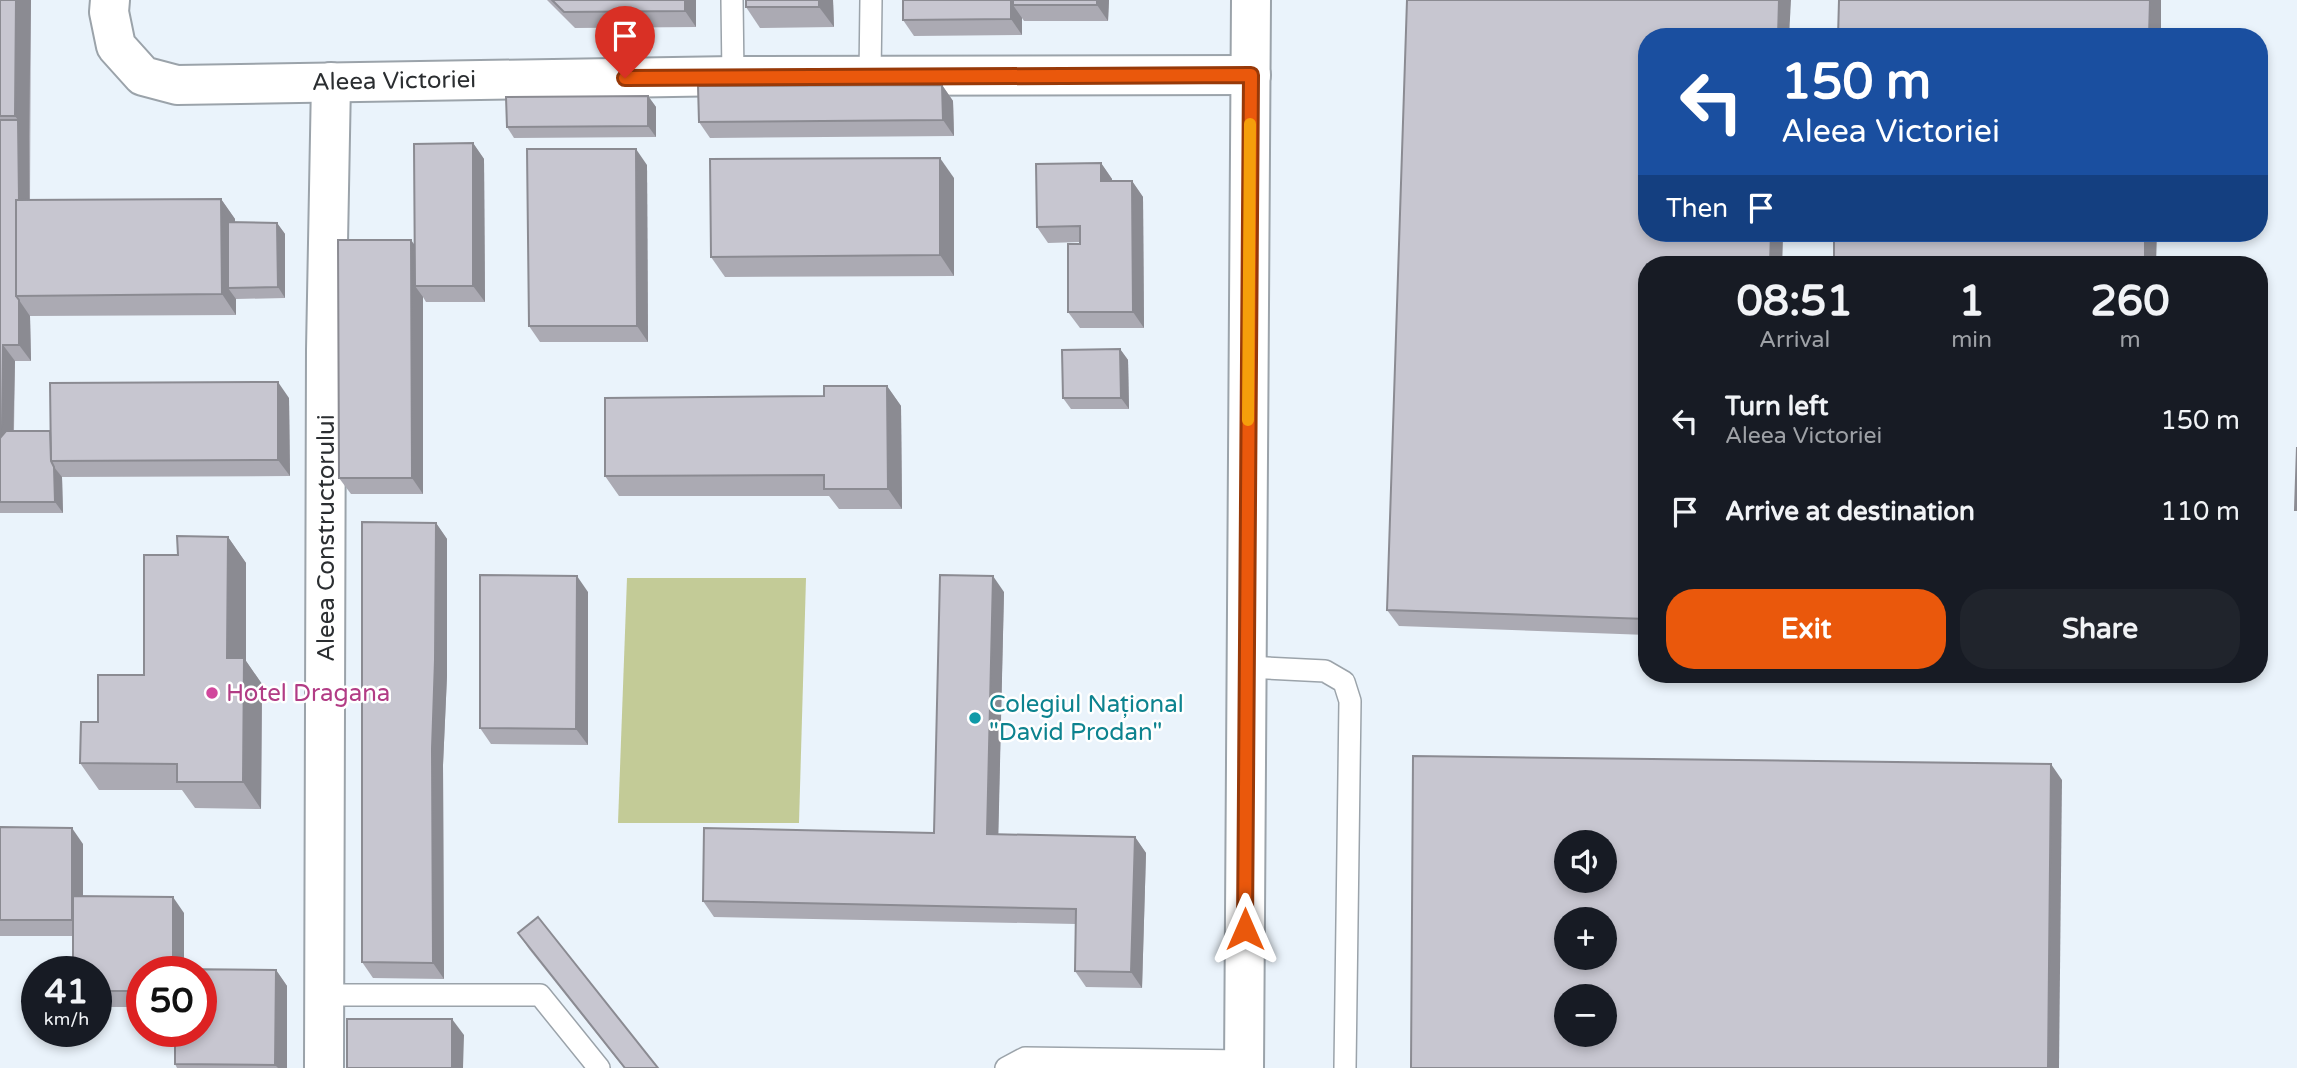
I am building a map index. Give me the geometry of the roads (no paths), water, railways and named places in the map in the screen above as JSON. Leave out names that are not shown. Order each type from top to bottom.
[{"type":"street","name":"Aleea Victoriei","points":[[110,0],[109,12],[116,46],[143,76],[177,85],[733,76],[1251,75]]},
{"type":"street","points":[[1244,1064],[1251,0]]},
{"type":"street","name":"Aleea Constructorului","points":[[324,1068],[326,350],[331,82]]},
{"type":"lane","points":[[732,0],[733,76]]},
{"type":"lane","points":[[870,76],[871,0]]},
{"type":"lane","points":[[1247,667],[1325,671],[1344,682],[1350,701],[1345,1068]]},
{"type":"lane","points":[[324,995],[540,995],[599,1068]]},
{"type":"lane","points":[[1006,1068],[1025,1058],[1244,1064]]},
{"type":"place","name":"Hotel Dragana","points":[[212,693]]},
{"type":"place","name":"Colegiul Național \"David Prodan\"","points":[[975,718]]}]
